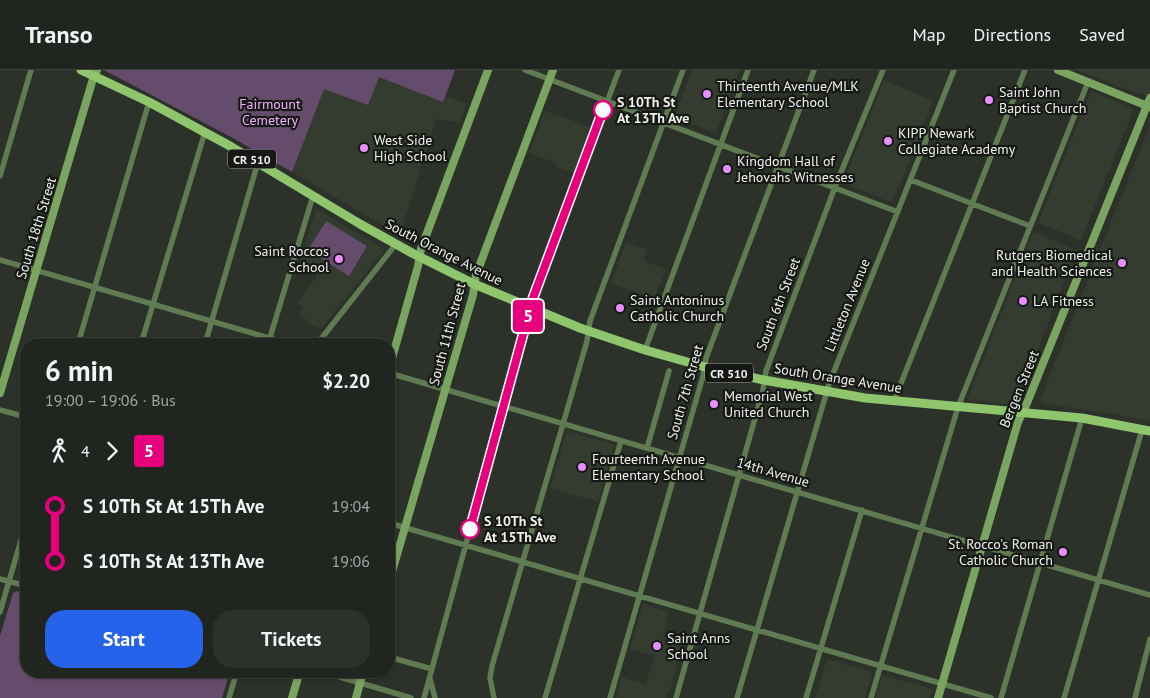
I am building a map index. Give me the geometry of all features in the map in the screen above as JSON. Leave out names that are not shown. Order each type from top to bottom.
[{"type":"main road","name":"South Orange Avenue","points":[[80,70],[96,73],[204,132],[419,256],[474,284],[588,331],[705,367],[827,392],[894,401],[1082,418],[1146,431]]},
{"type":"street","points":[[0,176],[31,70]]},
{"type":"street","points":[[395,349],[429,225],[488,70]]},
{"type":"street","points":[[525,70],[898,212]]},
{"type":"street","name":"South 11th Street","points":[[395,560],[473,296],[476,275],[553,70]]},
{"type":"street","points":[[424,698],[533,298],[618,70]]},
{"type":"street","points":[[494,698],[490,678],[492,666],[587,341],[590,321],[683,70]]},
{"type":"street","points":[[645,350],[748,70]]},
{"type":"street","name":"South 7th Street","points":[[610,698],[680,458],[706,358],[814,70]]},
{"type":"street","name":"South 6th Street","points":[[676,698],[740,475],[764,380],[835,187],[883,70]]},
{"type":"street","name":"Littleton Avenue","points":[[737,698],[827,392],[954,70]]},
{"type":"street","points":[[894,401],[1025,70]]},
{"type":"street","points":[[1058,70],[1149,103]]},
{"type":"street","name":"South 18th Street","points":[[0,393],[96,73]]},
{"type":"street","points":[[871,698],[958,407],[1088,82]]},
{"type":"street","points":[[80,338],[149,102]]},
{"type":"street","name":"Bergen Street","points":[[938,698],[1015,431],[1149,103]]},
{"type":"street","points":[[144,338],[204,132]]},
{"type":"street","points":[[207,338],[256,169],[260,163]]},
{"type":"street","points":[[911,180],[1030,226]]},
{"type":"street","points":[[270,338],[312,196]]},
{"type":"street","points":[[322,338],[396,244]]},
{"type":"street","points":[[0,260],[212,321],[260,338]]},
{"type":"street","points":[[647,448],[669,371]]},
{"type":"street","name":"14th Avenue","points":[[395,373],[563,424],[1150,595]]},
{"type":"street","points":[[0,410],[20,415]]},
{"type":"street","points":[[1000,698],[1082,418]]},
{"type":"street","points":[[1064,698],[1146,431]]},
{"type":"street","points":[[545,698],[621,441]]},
{"type":"street","points":[[806,698],[862,510]]},
{"type":"street","points":[[395,525],[991,698]]},
{"type":"street","points":[[0,612],[20,543]]},
{"type":"street","points":[[0,579],[20,584]]},
{"type":"street","points":[[1135,698],[1150,639]]},
{"type":"street","points":[[395,659],[432,669]]},
{"type":"street","points":[[430,676],[435,698]]},
{"type":"street","points":[[229,698],[235,678]]},
{"type":"street","points":[[292,698],[298,678]]},
{"type":"street","points":[[343,678],[410,698]]},
{"type":"street","points":[[356,698],[361,678]]},
{"type":"shaded area","name":"Thirteenth Avenue/MLK Elementary School","points":[[692,70],[740,70],[716,133],[674,117]]},
{"type":"shaded area","points":[[1077,70],[1150,70],[1150,97],[1136,93]]},
{"type":"shaded area","name":"West Side High School","points":[[379,77],[443,102],[446,96],[467,104],[460,123],[436,119],[400,235],[292,172],[324,88]]},
{"type":"shaded area","name":"KIPP Newark Collegiate Academy","points":[[884,80],[933,101],[901,182],[891,202],[843,183]]},
{"type":"shaded area","points":[[1091,91],[1134,109],[1081,240],[1038,223]]},
{"type":"shaded area","points":[[545,111],[590,127],[573,173],[556,167],[557,164],[529,153]]},
{"type":"shaded area","name":"Rutgers Biomedical and Health Sciences","points":[[1150,125],[1150,421],[1121,416],[1119,414],[1108,414],[1042,403],[1040,400]]},
{"type":"shaded area","name":"Saint Roccos School","points":[[316,209],[385,249],[321,329],[315,325],[313,326],[298,313],[303,307],[297,303],[318,275],[298,269]]},
{"type":"shaded area","points":[[1033,232],[1077,250],[1016,405],[967,400]]},
{"type":"shaded area","points":[[626,242],[647,250],[644,261],[666,269],[654,299],[611,283]]},
{"type":"shaded area","name":"Fourteenth Avenue Elementary School","points":[[567,431],[615,445],[598,502],[550,488]]},
{"type":"shaded area","name":"Saint Anns School","points":[[643,604],[669,612],[663,636],[683,643],[671,687],[666,698],[616,698],[621,677],[645,684],[654,656],[630,649]]},
{"type":"shaded area","points":[[827,659],[872,672],[865,698],[815,698]]},
{"type":"shaded area","points":[[882,675],[932,689],[929,698],[875,698]]},
{"type":"green space","name":"Fairmount Cemetery","points":[[104,70],[455,70],[443,102],[379,77],[368,105],[324,89],[292,172],[231,137]]},
{"type":"green space","points":[[326,221],[367,246],[349,276],[308,250]]},
{"type":"green space","points":[[20,592],[20,678],[228,678],[222,698],[0,698],[0,636],[13,593]]},
{"type":"bus line","name":"5","points":[[470,529],[533,298],[603,110]]},
{"type":"place","name":"Thirteenth Avenue/MLK Elementary School","points":[[707,94]]},
{"type":"place","name":"Saint John Baptist Church","points":[[989,100]]},
{"type":"place","name":"S 10Th St At 13Th Ave","points":[[603,110]]},
{"type":"place","name":"KIPP Newark Collegiate Academy","points":[[888,141]]},
{"type":"place","name":"West Side High School","points":[[364,148]]},
{"type":"place","name":"Kingdom Hall of Jehovahs Witnesses","points":[[727,169]]},
{"type":"place","name":"Saint Roccos School","points":[[339,259]]},
{"type":"place","name":"Rutgers Biomedical and Health Sciences","points":[[1122,263]]},
{"type":"place","name":"LA Fitness","points":[[1023,301]]},
{"type":"place","name":"Saint Antoninus Catholic Church","points":[[620,308]]},
{"type":"place","name":"Memorial West United Church","points":[[714,404]]},
{"type":"place","name":"Fourteenth Avenue Elementary School","points":[[582,467]]},
{"type":"place","name":"S 10Th St At 15Th Ave","points":[[470,529]]},
{"type":"place","name":"St. Rocco's Roman Catholic Church","points":[[1063,552]]},
{"type":"place","name":"Saint Anns School","points":[[657,646]]}]
